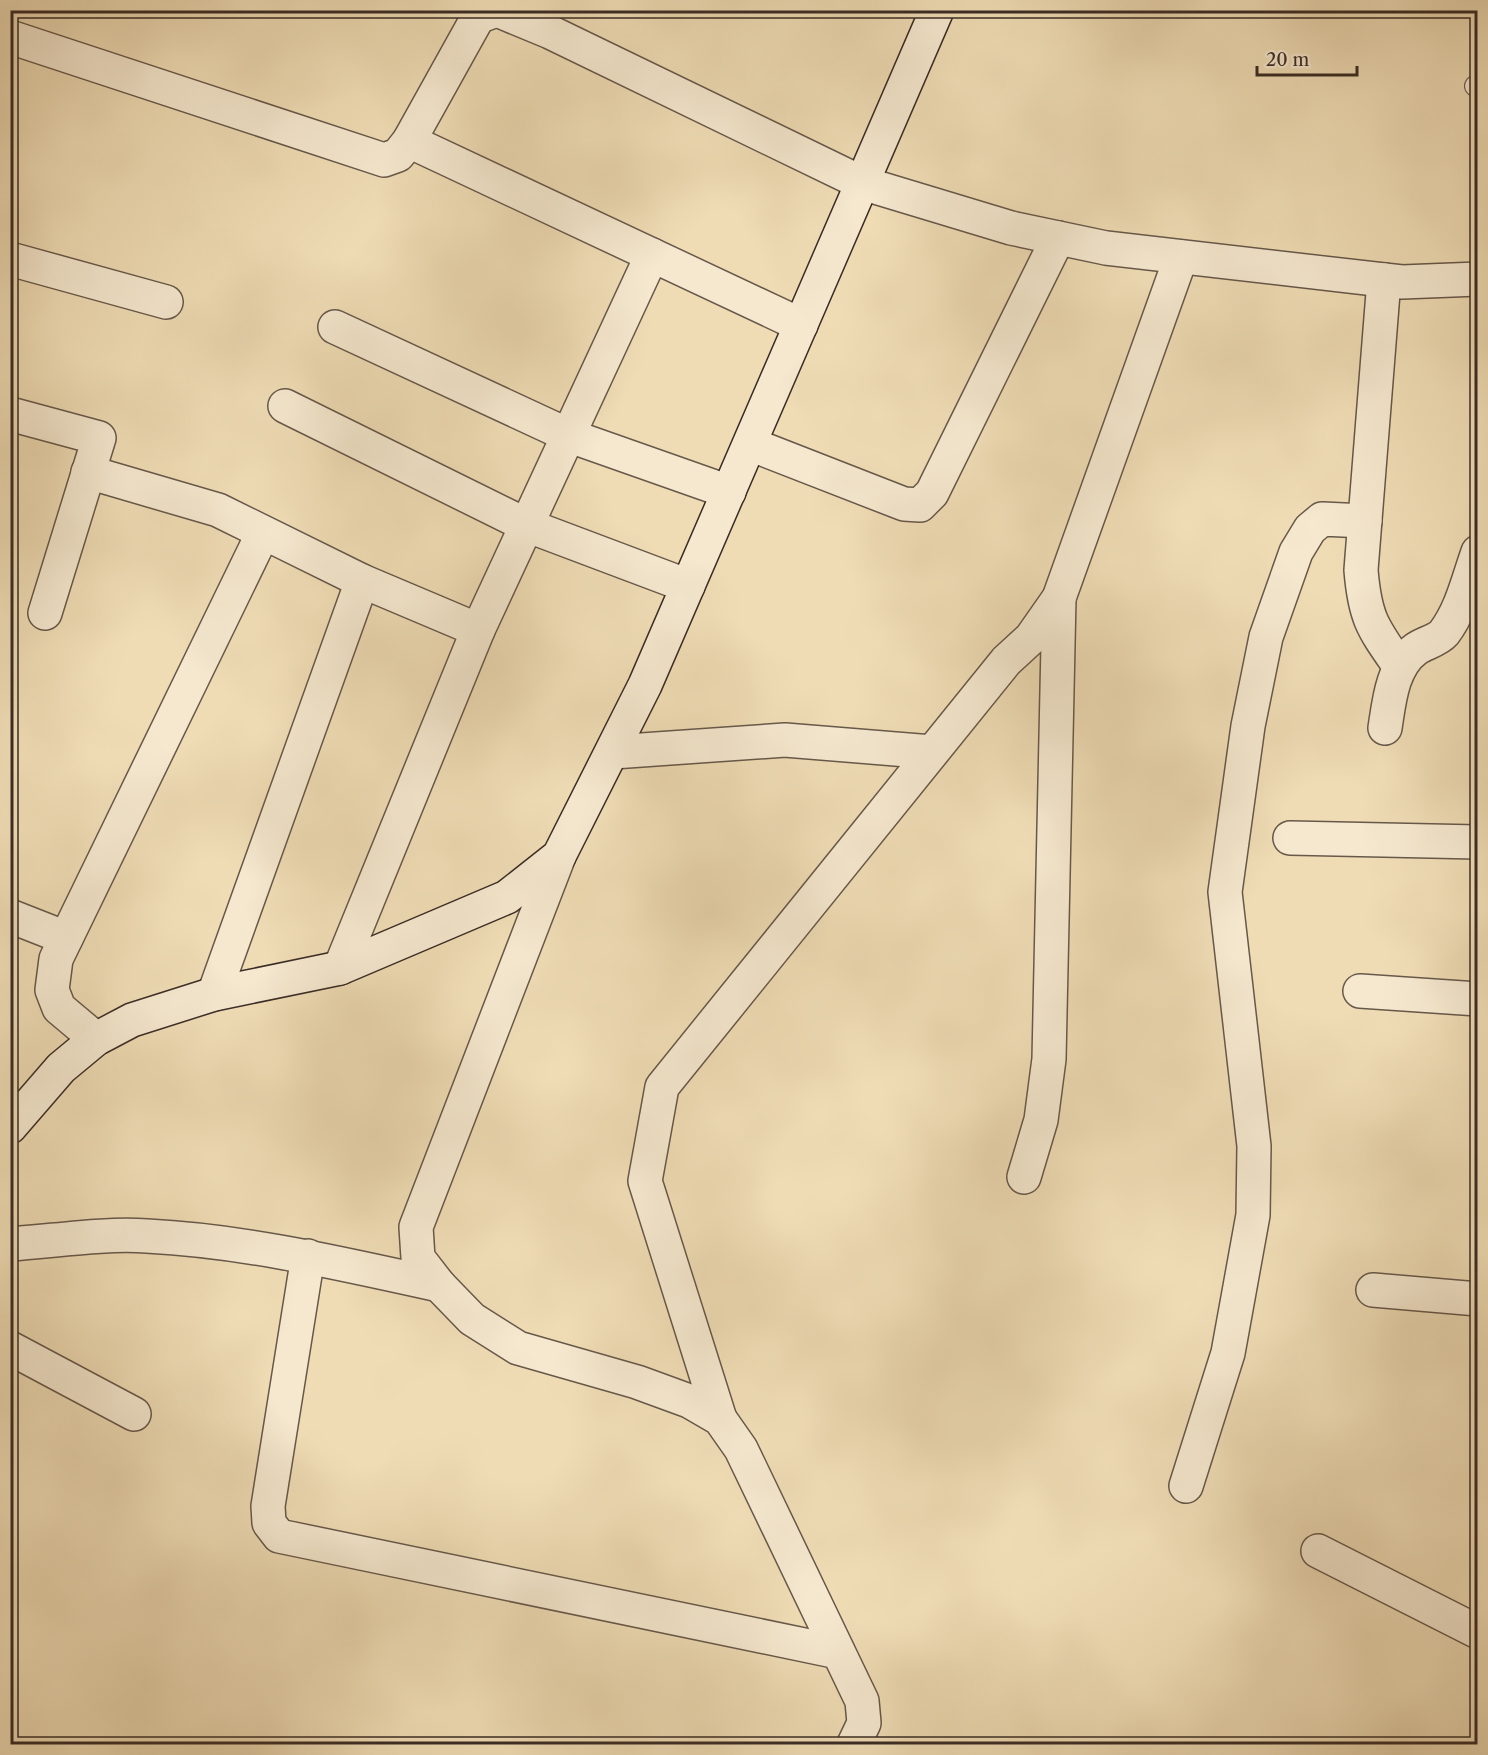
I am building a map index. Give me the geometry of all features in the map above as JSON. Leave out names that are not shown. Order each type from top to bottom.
[{"type":"street","points":[[720,1419],[689,1401],[637,1382],[518,1348],[472,1319],[439,1285],[418,1258],[416,1227],[559,856],[613,752],[688,586],[936,10]]},
{"type":"street","points":[[10,37],[384,160],[398,156],[409,141],[481,12],[550,32],[862,183],[1011,228],[1106,248],[1402,282],[1478,279]]},
{"type":"street","points":[[409,141],[801,325]]},
{"type":"street","points":[[750,444],[904,504],[920,505],[932,494],[1058,238]]},
{"type":"street","points":[[340,968],[478,630],[652,255]]},
{"type":"street","points":[[854,1744],[864,1723],[862,1701],[741,1449],[720,1419],[645,1181],[662,1087],[1006,661],[1031,638],[1059,598],[1181,256]]},
{"type":"street","points":[[10,260],[165,302]]},
{"type":"street","points":[[1384,280],[1361,570],[1364,607],[1373,629],[1400,667]]},
{"type":"street","points":[[335,327],[570,436],[729,492]]},
{"type":"street","points":[[285,406],[526,525],[688,586]]},
{"type":"street","points":[[10,414],[99,438],[45,613]]},
{"type":"street","points":[[88,472],[218,510],[362,581],[478,630]]},
{"type":"street","points":[[1185,1486],[1227,1353],[1253,1215],[1254,1146],[1225,892],[1248,726],[1266,637],[1296,552],[1310,529],[1322,519],[1365,520]]},
{"type":"street","points":[[96,1039],[59,1008],[52,990],[56,959],[263,533]]},
{"type":"street","points":[[1385,729],[1390,695],[1400,667],[1415,649],[1441,636],[1457,614],[1478,552]]},
{"type":"street","points":[[214,994],[362,581]]},
{"type":"street","points":[[1024,1176],[1041,1120],[1049,1059],[1059,598]]},
{"type":"street","points":[[613,752],[785,740],[932,752]]},
{"type":"street","points":[[1290,838],[1478,842]]},
{"type":"street","points":[[15,1114],[61,1068],[96,1039],[132,1020],[214,994],[340,968],[507,897],[559,856]]},
{"type":"street","points":[[10,916],[66,938]]},
{"type":"street","points":[[1360,991],[1478,999]]},
{"type":"street","points":[[10,1244],[144,1235],[216,1241],[308,1256],[439,1285]]},
{"type":"street","points":[[308,1256],[268,1506],[269,1523],[279,1536],[838,1652]]},
{"type":"street","points":[[1373,1290],[1478,1299]]},
{"type":"street","points":[[10,1348],[134,1414]]},
{"type":"street","points":[[1318,1551],[1478,1632]]}]
